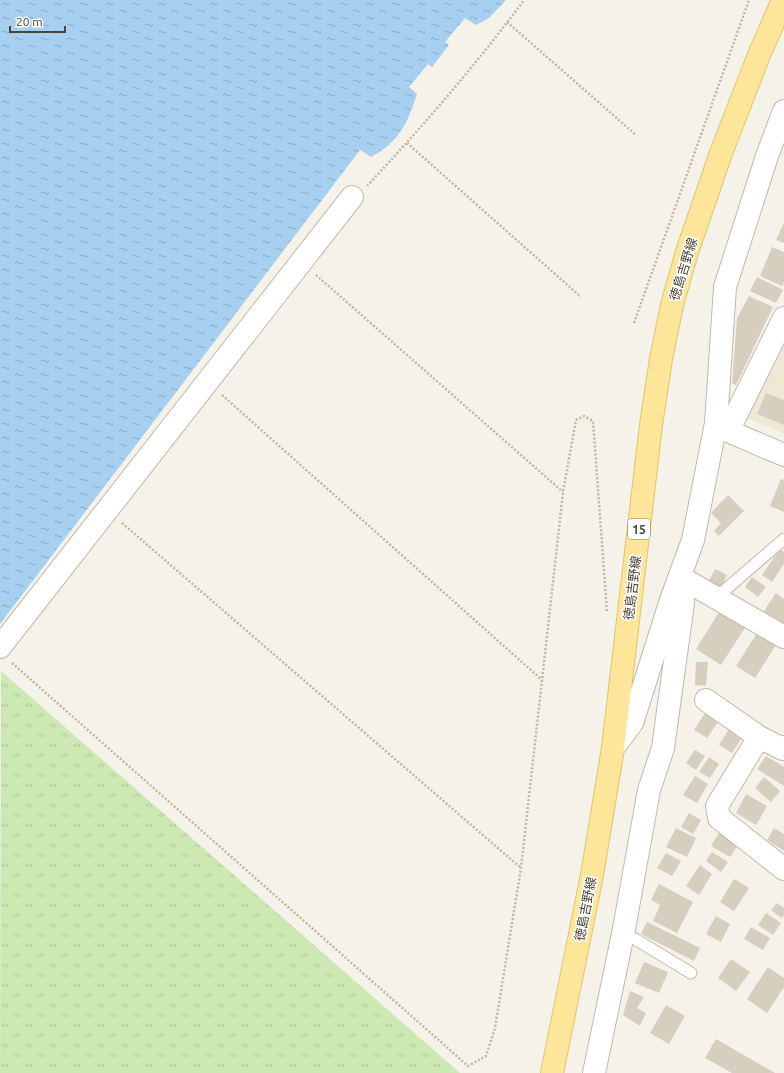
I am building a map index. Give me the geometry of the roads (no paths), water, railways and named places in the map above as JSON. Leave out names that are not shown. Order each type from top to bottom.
[{"type":"main road","name":"徳島吉野線","points":[[552,1073],[592,875],[613,748],[651,425],[661,359],[672,305],[687,252],[721,153],[759,55],[783,0]]},
{"type":"street","points":[[613,748],[632,724],[699,514],[722,427],[725,287],[767,156],[784,111]]},
{"type":"street","points":[[6,654],[106,510],[352,197]]},
{"type":"street","points":[[722,427],[784,318]]},
{"type":"street","points":[[722,427],[784,455]]},
{"type":"street","points":[[680,577],[784,637]]},
{"type":"street","points":[[594,1073],[650,790],[663,748],[683,603],[680,577]]},
{"type":"street","points":[[706,700],[759,737],[782,749],[784,747]]},
{"type":"street","points":[[759,737],[717,806],[719,818],[784,869]]},
{"type":"lane","points":[[717,597],[784,539]]},
{"type":"lane","points":[[622,936],[635,939],[691,973]]},
{"type":"water","points":[[0,0],[506,0],[489,18],[476,25],[465,18],[445,42],[449,45],[432,67],[428,64],[409,87],[417,94],[406,123],[396,138],[389,145],[371,157],[360,150],[0,624]]}]
